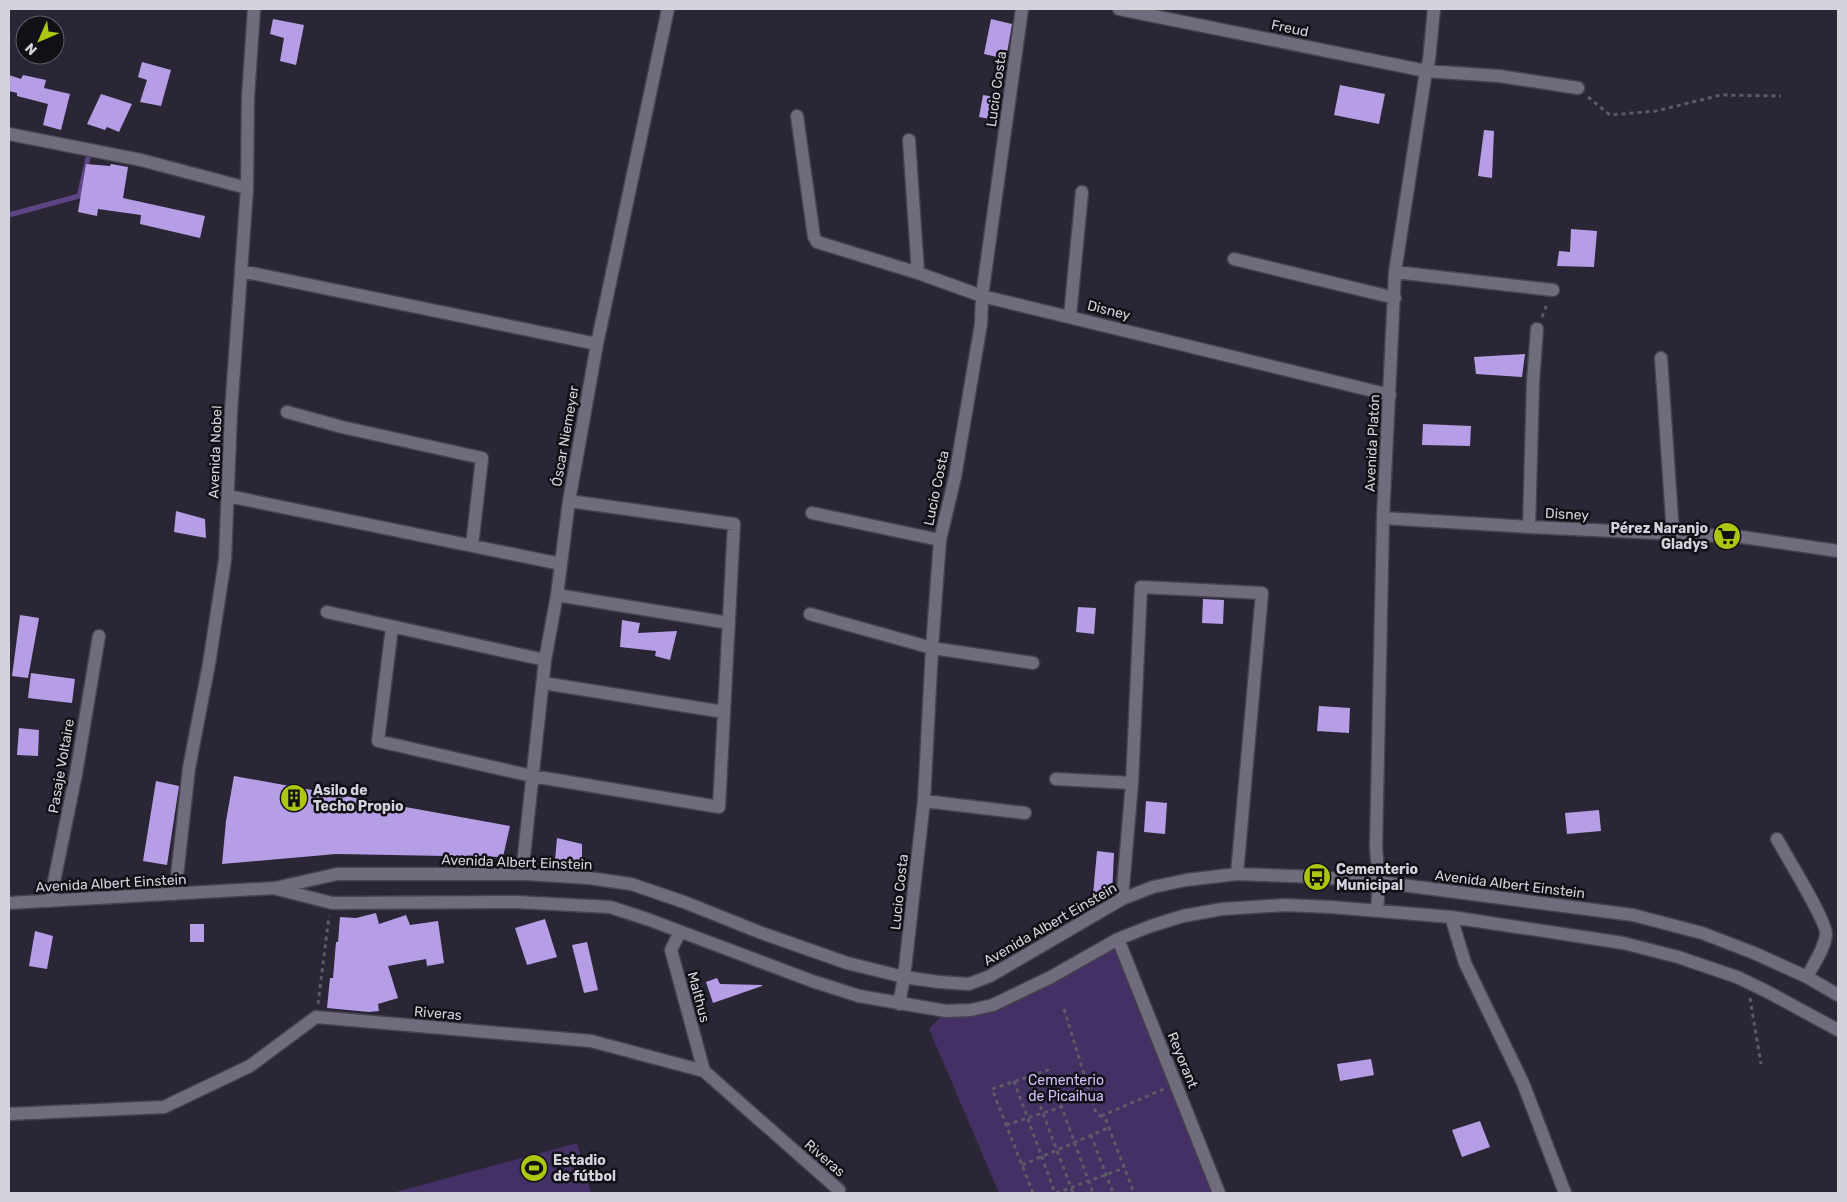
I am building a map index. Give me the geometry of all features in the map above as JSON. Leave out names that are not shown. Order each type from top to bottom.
[{"type":"street","name":"Avenida Nobel","points":[[175,894],[189,768],[209,664],[225,560],[231,412],[247,188],[248,97],[254,9]]},
{"type":"street","name":"Óscar Niemeyer","points":[[522,874],[545,660],[557,596],[569,501],[597,344],[668,9]]},
{"type":"street","name":"Lucio Costa","points":[[899,1004],[904,977],[924,801],[940,540],[956,477],[980,324],[982,296],[1022,9]]},
{"type":"street","name":"Freud","points":[[1119,9],[1426,72],[1499,76],[1578,88]]},
{"type":"street","name":"Avenida Platón","points":[[1377,911],[1379,882],[1376,848],[1383,518],[1395,272],[1429,60],[1434,9]]},
{"type":"street","name":"Disney","points":[[797,116],[814,237],[823,245],[918,273],[982,296],[1390,394]]},
{"type":"street","points":[[9,134],[141,160],[247,188]]},
{"type":"street","points":[[909,140],[918,273]]},
{"type":"street","points":[[1070,316],[1082,192]]},
{"type":"street","points":[[1234,259],[1395,298]]},
{"type":"street","points":[[241,271],[597,344]]},
{"type":"street","points":[[1395,272],[1553,290]]},
{"type":"street","points":[[1529,527],[1533,390],[1537,329]]},
{"type":"street","points":[[1661,358],[1673,534]]},
{"type":"street","points":[[287,412],[342,428],[482,458],[472,546]]},
{"type":"street","points":[[228,496],[561,564]]},
{"type":"street","points":[[392,627],[378,742],[532,776],[719,806],[734,524],[569,501]]},
{"type":"street","points":[[812,513],[940,540]]},
{"type":"street","name":"Disney","points":[[1383,518],[1742,537],[1838,551]]},
{"type":"street","points":[[1122,899],[1132,783],[1141,587],[1262,593],[1236,874]]},
{"type":"street","points":[[557,596],[729,623]]},
{"type":"street","points":[[327,612],[545,660]]},
{"type":"street","points":[[810,614],[932,648],[1033,663]]},
{"type":"street","name":"Pasaje Voltaire","points":[[50,901],[76,774],[99,636]]},
{"type":"street","points":[[543,683],[724,712]]},
{"type":"street","points":[[1056,779],[1132,783]]},
{"type":"street","points":[[924,801],[1025,813]]},
{"type":"street","points":[[1777,839],[1821,918],[1827,933],[1823,946],[1806,977]]},
{"type":"street","name":"Avenida Albert Einstein","points":[[9,903],[275,888],[337,874],[522,874],[589,878],[630,884],[684,902],[759,932],[847,963],[904,977],[969,984],[983,979],[1122,899],[1161,885],[1236,874],[1316,877],[1379,882],[1632,915],[1702,933],[1754,953],[1806,977],[1838,995]]},
{"type":"street","name":"Avenida Albert Einstein","points":[[275,888],[332,903],[516,902],[575,904],[610,908],[647,919],[812,981],[859,996],[946,1011],[971,1010],[993,1005],[1051,977],[1118,939],[1184,916],[1222,909],[1285,905],[1451,917],[1623,943],[1678,957],[1749,983],[1838,1030]]},
{"type":"street","points":[[1451,917],[1465,963],[1523,1083],[1565,1193]]},
{"type":"street","name":"Malthus","points":[[680,932],[671,950],[704,1071]]},
{"type":"street","name":"Reyorant","points":[[1118,939],[1177,1084],[1218,1193]]},
{"type":"street","points":[[9,1114],[164,1107],[250,1066],[316,1017]]},
{"type":"street","name":"Riveras","points":[[316,1017],[591,1041],[704,1071],[839,1190],[838,1193]]},
{"type":"path","points":[[1578,88],[1610,115],[1656,111],[1721,95],[1781,96]]},
{"type":"path","points":[[1537,329],[1553,290]]},
{"type":"path","points":[[316,1017],[332,903]]},
{"type":"path","points":[[1749,983],[1751,1007],[1761,1064]]},
{"type":"path","points":[[1064,1009],[1096,1114],[1106,1120],[1134,1193]]},
{"type":"path","points":[[1033,1193],[992,1089],[1048,1070],[1093,1193]]},
{"type":"path","points":[[1029,1076],[1073,1193]]},
{"type":"path","points":[[1014,1081],[1055,1193],[1124,1168]]},
{"type":"path","points":[[1100,1117],[1177,1084]]},
{"type":"path","points":[[1006,1125],[1061,1108]]},
{"type":"path","points":[[1022,1165],[1108,1128]]},
{"type":"path","points":[[1091,1135],[1113,1193]]},
{"type":"green space","name":"Cementerio de Picaihua","points":[[1118,939],[1218,1193],[999,1193],[929,1029],[946,1011],[971,1010]]},
{"type":"green space","name":"Estadio de fútbol","points":[[577,1143],[591,1193],[392,1193]]},
{"type":"building","points":[[273,19],[304,25],[296,65],[280,61],[284,38],[270,34]]},
{"type":"building","points":[[991,19],[1012,24],[1006,59],[984,54]]},
{"type":"building","points":[[142,62],[171,70],[161,106],[140,102],[147,80],[138,77]]},
{"type":"building","points":[[9,75],[21,79],[23,75],[46,80],[44,88],[70,94],[61,130],[43,125],[48,104],[17,96],[17,93],[9,91]]},
{"type":"building","points":[[1340,85],[1385,94],[1379,124],[1334,115]]},
{"type":"building","points":[[101,94],[132,104],[119,132],[107,127],[105,130],[87,124]]},
{"type":"building","points":[[983,95],[1000,98],[996,120],[979,117]]},
{"type":"building","points":[[1484,130],[1494,131],[1492,178],[1478,176]]},
{"type":"building","points":[[86,164],[110,166],[111,164],[128,167],[123,198],[205,216],[200,238],[140,224],[141,215],[98,209],[97,216],[78,212]]},
{"type":"building","points":[[1571,229],[1597,231],[1594,267],[1557,266],[1559,251],[1570,252]]},
{"type":"building","points":[[1525,354],[1522,377],[1476,374],[1474,357]]},
{"type":"building","points":[[1423,424],[1471,426],[1470,446],[1422,445]]},
{"type":"building","points":[[176,511],[205,519],[206,538],[174,532]]},
{"type":"building","points":[[1203,599],[1224,600],[1223,624],[1202,623]]},
{"type":"building","points":[[1078,607],[1096,608],[1094,634],[1076,632]]},
{"type":"building","points":[[20,615],[39,618],[28,678],[12,676]]},
{"type":"building","points":[[622,620],[640,623],[638,633],[677,631],[670,660],[655,656],[656,651],[620,647]]},
{"type":"building","points":[[31,673],[75,679],[72,703],[28,698]]},
{"type":"building","points":[[1319,706],[1350,708],[1349,733],[1317,731]]},
{"type":"building","points":[[19,728],[39,730],[38,756],[17,755]]},
{"type":"building","name":"Asilo de Techo Propio","points":[[234,776],[510,826],[503,857],[336,854],[222,864],[226,821]]},
{"type":"building","points":[[156,781],[179,786],[167,865],[143,861]]},
{"type":"building","points":[[1146,801],[1167,803],[1165,834],[1144,832]]},
{"type":"building","points":[[1599,810],[1601,831],[1567,834],[1565,813]]},
{"type":"building","points":[[557,838],[582,844],[582,865],[555,860]]},
{"type":"building","points":[[1097,851],[1114,853],[1112,895],[1092,905]]},
{"type":"building","points":[[376,913],[379,924],[406,915],[410,925],[438,921],[444,963],[427,966],[426,959],[388,966],[398,998],[378,1004],[379,1011],[369,1012],[327,1008],[330,978],[333,978],[340,917],[356,918]]},
{"type":"building","points":[[545,919],[557,957],[527,965],[515,928]]},
{"type":"building","points":[[190,924],[204,924],[204,942],[190,942]]},
{"type":"building","points":[[35,931],[53,936],[47,969],[29,966]]},
{"type":"building","points":[[587,942],[598,990],[584,993],[572,945]]},
{"type":"building","points":[[717,978],[720,984],[762,986],[713,1003],[706,982]]},
{"type":"building","points":[[1371,1059],[1374,1075],[1340,1081],[1337,1064]]},
{"type":"building","points":[[1480,1121],[1490,1147],[1462,1157],[1452,1130]]},
{"type":"waterway","points":[[9,215],[79,196],[88,158]]},
{"type":"place","name":"Pérez Naranjo Gladys","points":[[1727,536]]},
{"type":"place","name":"Asilo de Techo Propio","points":[[294,798]]},
{"type":"place","name":"Cementerio Municipal","points":[[1317,877]]},
{"type":"place","name":"Estadio de fútbol","points":[[534,1168]]}]
